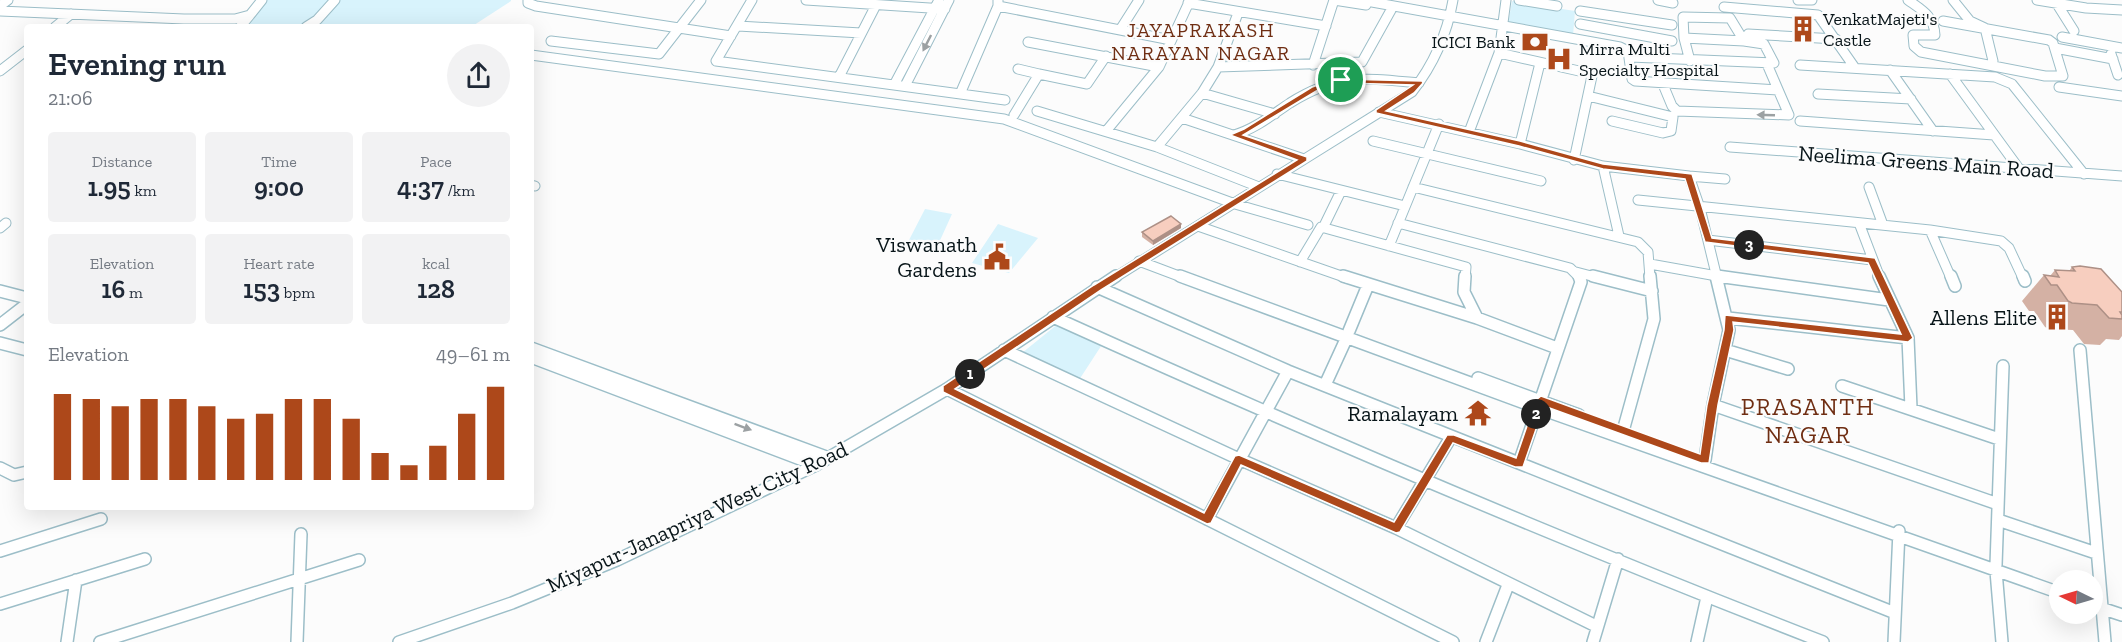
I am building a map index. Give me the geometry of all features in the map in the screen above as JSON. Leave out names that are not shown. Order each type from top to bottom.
[{"type":"street","points":[[0,6],[8,0]]},
{"type":"street","points":[[242,24],[262,0]]},
{"type":"street","points":[[309,24],[335,0]]},
{"type":"street","points":[[528,0],[528,3],[536,6],[731,36]]},
{"type":"street","points":[[551,40],[659,54],[681,29],[701,0]]},
{"type":"street","points":[[752,0],[716,61],[1005,100]]},
{"type":"street","points":[[806,0],[876,5],[936,4],[945,9]]},
{"type":"street","points":[[905,86],[949,0]]},
{"type":"street","points":[[1120,30],[1139,0]]},
{"type":"street","points":[[1313,64],[1334,0],[1450,17]]},
{"type":"street","points":[[1361,0],[1620,47],[1629,55],[1690,61],[1774,63],[1765,45],[1746,37],[1731,19],[1683,17],[1684,38],[1690,61]]},
{"type":"street","name":"Miyapur-Janapriya West City Road","points":[[399,642],[512,603],[617,560],[816,465],[947,389],[1097,287],[1235,204],[1277,174],[1412,92],[1443,44],[1453,0]]},
{"type":"street","points":[[1469,132],[1499,53],[1506,0]]},
{"type":"street","points":[[1519,0],[1557,6]]},
{"type":"street","points":[[1579,41],[1581,0]]},
{"type":"street","points":[[1658,0],[1673,3]]},
{"type":"street","points":[[1798,0],[1812,0]]},
{"type":"street","points":[[1908,0],[1929,15],[1935,30],[1935,35],[1913,35],[1914,46],[1921,52],[2063,76],[2055,48],[2049,40],[1943,21]]},
{"type":"street","points":[[1953,0],[1970,21],[1985,28]]},
{"type":"street","points":[[2037,0],[2122,10]]},
{"type":"street","points":[[1107,130],[1159,67],[1189,2],[1238,13],[1326,26]]},
{"type":"street","points":[[960,94],[998,3],[1171,40]]},
{"type":"street","points":[[894,85],[936,4]]},
{"type":"street","points":[[2056,4],[2074,31]]},
{"type":"street","points":[[839,77],[876,5]]},
{"type":"street","points":[[1724,8],[1813,13],[1822,18],[1855,68]]},
{"type":"street","points":[[1218,67],[1365,60],[1391,9]]},
{"type":"street","points":[[1580,10],[1672,25]]},
{"type":"street","points":[[0,11],[184,19],[235,19],[250,15]]},
{"type":"street","points":[[1157,147],[1202,93],[1218,67],[1238,13]]},
{"type":"street","points":[[59,24],[71,14]]},
{"type":"street","points":[[1580,24],[1672,40]]},
{"type":"street","points":[[738,26],[861,33]]},
{"type":"street","points":[[1985,28],[1993,61]]},
{"type":"street","points":[[2062,37],[2122,48]]},
{"type":"street","points":[[1684,38],[1836,39]]},
{"type":"street","points":[[1028,42],[1159,67]]},
{"type":"street","points":[[2108,45],[2118,75]]},
{"type":"street","points":[[2055,48],[2113,59]]},
{"type":"street","points":[[0,71],[24,52]]},
{"type":"street","points":[[1499,53],[1591,74],[1574,160]]},
{"type":"street","points":[[534,55],[1004,119],[1235,204],[1308,225]]},
{"type":"street","points":[[1629,55],[1632,79],[1778,90]]},
{"type":"street","points":[[1018,69],[1087,84],[1106,56]]},
{"type":"street","points":[[1353,62],[1360,79]]},
{"type":"street","points":[[1520,144],[1540,63]]},
{"type":"street","points":[[1662,82],[1673,109],[1680,111],[1789,115],[1767,64]]},
{"type":"street","points":[[1800,65],[1995,77],[2012,84],[2084,174]]},
{"type":"street","points":[[1890,70],[1933,131]]},
{"type":"street","points":[[1014,116],[1039,74]]},
{"type":"street","points":[[1950,74],[2020,170]]},
{"type":"street","points":[[1234,135],[1247,131],[1322,86],[1341,80],[1419,83]]},
{"type":"street","points":[[2059,87],[2122,96]]},
{"type":"street","points":[[1202,93],[1275,114]]},
{"type":"street","points":[[1818,94],[1911,99]]},
{"type":"street","points":[[1588,96],[1673,117],[1671,131],[1663,133],[1612,121]]},
{"type":"street","points":[[1038,111],[1157,147],[1259,187]]},
{"type":"street","points":[[1379,112],[1438,124],[1603,166],[1725,179]]},
{"type":"street","points":[[1182,118],[1304,159]]},
{"type":"street","points":[[1800,121],[1995,135]]},
{"type":"street","points":[[1389,246],[1438,124]]},
{"type":"street","points":[[1373,141],[1541,182]]},
{"type":"street","name":"Neelima Greens Main Road","points":[[1730,147],[2122,176]]},
{"type":"street","points":[[1603,166],[1619,237]]},
{"type":"street","points":[[1277,174],[1405,206]]},
{"type":"street","points":[[1689,176],[1700,208],[1728,318],[1729,330],[1713,405],[1705,460]]},
{"type":"street","points":[[1413,187],[1619,237],[1638,242],[1644,247],[1648,252],[1650,264],[1654,319],[1623,431]]},
{"type":"street","points":[[1869,187],[1883,225]]},
{"type":"street","points":[[1300,262],[1321,227],[1323,228],[1341,191]]},
{"type":"street","points":[[1638,200],[1930,230],[2004,241],[2025,281]]},
{"type":"street","points":[[1398,223],[1652,291]]},
{"type":"street","points":[[1859,223],[1889,300],[1908,338],[1911,408]]},
{"type":"street","points":[[1197,226],[1368,285],[1477,318],[1557,348]]},
{"type":"street","points":[[1323,228],[1466,267],[1464,292],[1477,318]]},
{"type":"street","points":[[1930,230],[1955,286]]},
{"type":"street","points":[[1708,240],[1872,260]]},
{"type":"street","points":[[1142,259],[2049,589]]},
{"type":"street","points":[[1650,264],[1716,276],[1889,300]]},
{"type":"street","points":[[1519,464],[1581,282],[1576,272]]},
{"type":"street","points":[[1325,386],[1368,285]]},
{"type":"street","points":[[1097,287],[1288,371],[1451,438],[1895,613]]},
{"type":"street","points":[[0,291],[24,297]]},
{"type":"street","points":[[0,325],[24,306]]},
{"type":"street","points":[[1053,317],[1265,413],[1425,481],[1823,642]]},
{"type":"street","points":[[1728,318],[1908,338]]},
{"type":"street","points":[[0,343],[24,349]]},
{"type":"street","points":[[534,349],[829,458]]},
{"type":"street","points":[[1004,350],[1239,459],[1396,528],[1508,585],[1596,626]]},
{"type":"street","points":[[1725,350],[1788,369]]},
{"type":"street","points":[[2080,350],[2096,570]]},
{"type":"street","points":[[534,358],[816,465]]},
{"type":"street","points":[[2002,642],[1996,568],[1999,439],[2004,366]]},
{"type":"street","points":[[1207,519],[1288,371]]},
{"type":"street","points":[[1842,386],[1999,439]]},
{"type":"street","points":[[947,389],[1453,642]]},
{"type":"street","points":[[1540,404],[1705,460],[1899,533]]},
{"type":"street","points":[[1713,405],[1998,504]]},
{"type":"street","points":[[1396,528],[1451,438]]},
{"type":"street","points":[[0,468],[14,475],[24,473]]},
{"type":"street","points":[[0,550],[101,519]]},
{"type":"street","points":[[1998,520],[2096,553]]},
{"type":"street","points":[[1894,642],[1899,533]]},
{"type":"street","points":[[297,642],[301,534]]},
{"type":"street","points":[[0,604],[145,559]]},
{"type":"street","points":[[1593,642],[1618,559]]},
{"type":"street","points":[[100,642],[359,560]]},
{"type":"street","points":[[1996,568],[2049,584]]},
{"type":"street","points":[[67,642],[76,580]]},
{"type":"street","points":[[1486,642],[1508,585]]},
{"type":"street","points":[[1697,642],[1707,597]]},
{"type":"street","points":[[2103,604],[2122,608]]},
{"type":"street","points":[[2103,606],[2122,615]]},
{"type":"street","points":[[2101,624],[2105,642]]},
{"type":"shaded area","points":[[259,0],[511,0],[476,24],[237,24]]},
{"type":"shaded area","points":[[1512,1],[1575,11],[1573,36],[1508,24]]},
{"type":"shaded area","points":[[925,209],[952,214],[937,247],[908,242]]},
{"type":"shaded area","points":[[998,224],[1038,238],[1009,273],[972,263]]},
{"type":"shaded area","points":[[1059,323],[1105,340],[1079,380],[1022,353]]},
{"type":"building","points":[[1171,216],[1181,224],[1153,241],[1142,232]]},
{"type":"building","points":[[2072,267],[2101,269],[2122,292],[2122,312],[2120,312],[2122,319],[2109,318],[2097,305],[2068,301],[2057,285],[2051,285],[2044,275],[2059,277],[2055,270],[2075,271]]},
{"type":"place","name":"VenkatMajeti's Castle","points":[[1803,29]]},
{"type":"place","name":"ICICI Bank","points":[[1535,42]]},
{"type":"place","name":"Mirra Multi Specialty Hospital","points":[[1559,59]]},
{"type":"place","name":"Viswanath Gardens","points":[[997,257]]},
{"type":"place","name":"Allens Elite","points":[[2057,317]]},
{"type":"place","name":"Ramalayam","points":[[1478,413]]},
{"type":"district","name":"JAYAPRAKASH NARAYAN NAGAR","points":[[1201,42]]},
{"type":"district","name":"PRASANTH NAGAR","points":[[1808,420]]},
{"type":"route","points":[[1341,80],[1419,83],[1412,92],[1379,112],[1438,124],[1603,166],[1689,176],[1708,240],[1872,260],[1908,338],[1728,318],[1729,330],[1707,437],[1705,460],[1541,400],[1519,464],[1451,438],[1396,528],[1239,459],[1207,519],[947,389],[1097,287],[1235,204],[1277,174],[1304,159],[1234,135],[1247,131],[1315,89],[1341,80]]}]
